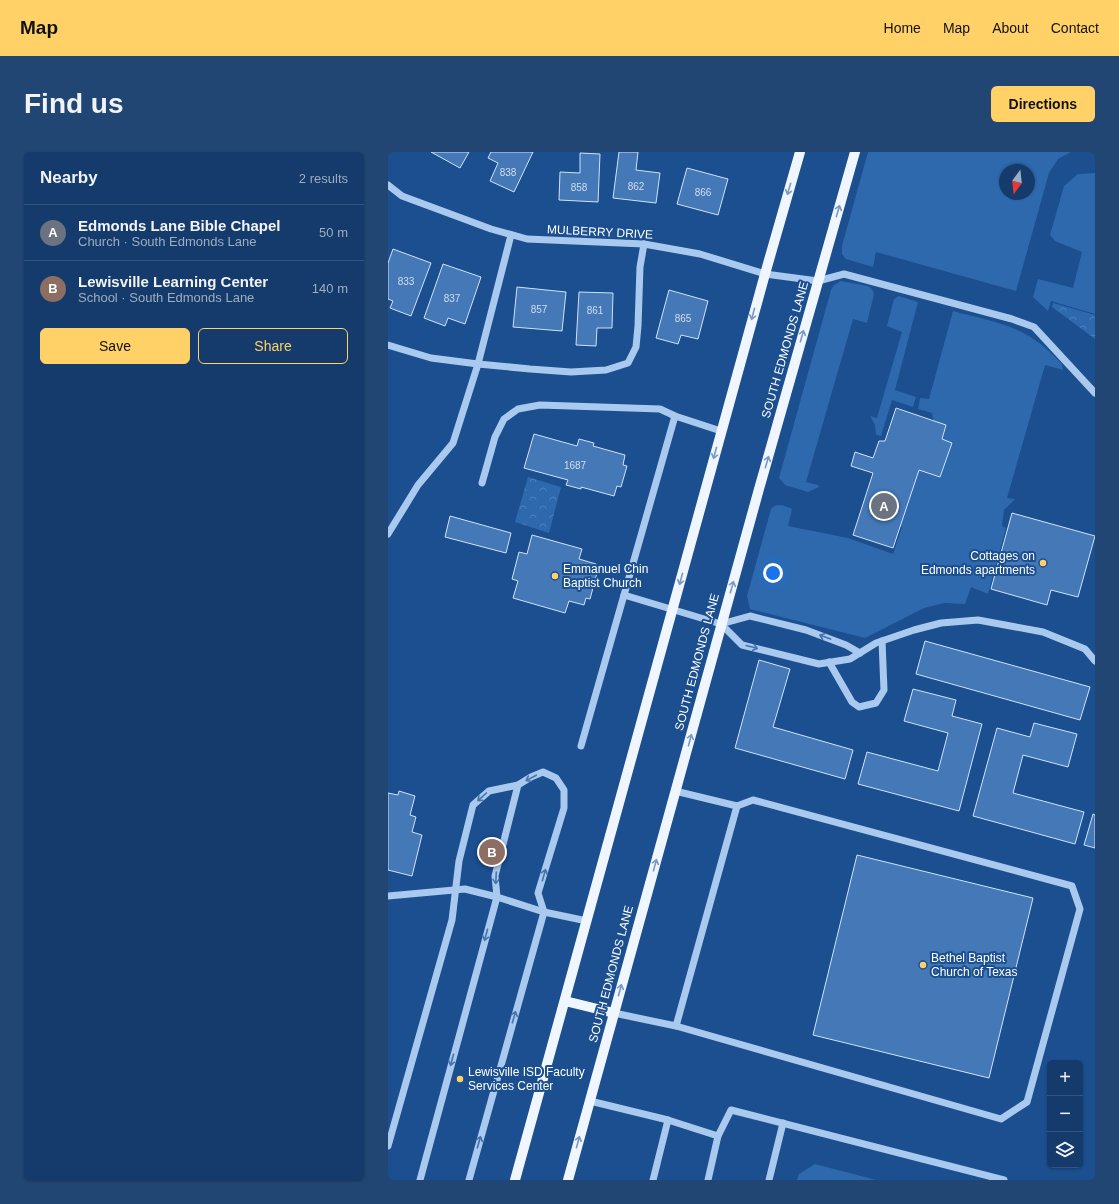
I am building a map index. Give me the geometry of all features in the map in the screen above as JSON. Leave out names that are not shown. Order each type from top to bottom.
[{"type":"main road","points":[[516,1180],[721,431],[800,152]]},
{"type":"main road","name":"SOUTH EDMONDS LANE","points":[[568,1180],[721,624],[855,152]]},
{"type":"main road","points":[[565,1000],[614,1013]]},
{"type":"street","name":"MULBERRY DRIVE","points":[[388,185],[402,196],[491,229],[527,239],[644,244],[700,254],[765,274],[818,281]]},
{"type":"street","points":[[388,534],[418,485],[453,444],[478,364],[511,235]]},
{"type":"street","points":[[388,345],[431,358],[478,364],[572,372],[606,370],[628,363],[636,347],[640,267],[644,244]]},
{"type":"street","points":[[818,281],[844,274],[1012,319],[1034,327],[1095,393]]},
{"type":"street","points":[[482,483],[495,437],[504,419],[518,409],[540,405],[652,409],[660,410],[721,431]]},
{"type":"street","points":[[581,746],[675,416]]},
{"type":"street","points":[[624,595],[721,624],[742,645],[819,664],[850,660],[876,643],[914,630],[942,623],[978,620],[1044,632],[1085,649],[1095,661]]},
{"type":"street","points":[[721,624],[750,616],[806,630],[846,645],[860,653]]},
{"type":"street","points":[[829,662],[852,702],[859,707],[876,703],[884,690],[882,641]]},
{"type":"street","points":[[388,1146],[452,920],[459,862],[473,805],[489,791],[518,785],[543,772],[556,778],[564,790],[564,808],[538,893],[544,912],[468,1180]]},
{"type":"street","points":[[420,1180],[497,897],[495,876],[518,785]]},
{"type":"street","points":[[614,1013],[676,1026],[1001,1119],[1027,1102],[1080,909],[1072,886],[753,800],[737,806],[675,791]]},
{"type":"street","points":[[676,1026],[737,806]]},
{"type":"street","points":[[388,896],[465,889],[497,897],[544,912],[587,921]]},
{"type":"street","points":[[590,1101],[668,1120],[718,1136]]},
{"type":"street","points":[[708,1180],[718,1136],[731,1110],[1004,1180]]},
{"type":"street","points":[[653,1180],[668,1120]]},
{"type":"street","points":[[769,1180],[783,1123]]},
{"type":"green space","points":[[868,152],[1071,152],[1058,159],[1049,173],[1016,291],[876,252],[873,267],[846,259],[842,254],[842,246]]},
{"type":"green space","points":[[1095,173],[1095,314],[1051,301],[1048,311],[1033,297],[1038,279],[1073,288],[1082,252],[1055,241],[1050,235],[1064,186],[1078,174]]},
{"type":"green space","points":[[841,281],[868,286],[872,289],[874,294],[867,323],[853,319],[806,482],[818,485],[819,487],[808,492],[785,485],[779,478],[831,290],[834,285]]},
{"type":"green space","points":[[899,296],[918,302],[895,390],[916,397],[913,407],[892,400],[881,436],[876,435],[875,425],[870,416],[877,418],[902,332],[887,326],[894,299]]},
{"type":"green space","points":[[1053,303],[1095,315],[1095,339],[1052,307]]},
{"type":"green space","points":[[953,311],[1001,324],[1027,335],[1041,344],[1054,356],[1062,364],[1063,370],[1045,365],[1007,498],[1015,499],[1004,510],[1002,526],[1006,528],[988,594],[971,587],[965,604],[944,603],[924,608],[865,638],[750,609],[747,596],[771,509],[776,506],[781,505],[792,509],[788,526],[848,538],[893,554],[902,527],[899,525],[918,470],[933,475],[937,440],[932,413],[918,409],[920,398],[929,399]]},
{"type":"green space","points":[[528,477],[561,487],[549,533],[515,522]]},
{"type":"green space","points":[[815,1164],[876,1180],[797,1180],[799,1174]]},
{"type":"building","points":[[431,152],[469,152],[460,168]]},
{"type":"building","points":[[491,152],[533,152],[514,192],[490,181],[498,163],[488,158]]},
{"type":"building","points":[[619,152],[638,152],[636,170],[660,173],[656,203],[613,198]]},
{"type":"building","points":[[580,153],[600,154],[598,202],[559,200],[560,172],[580,173]]},
{"type":"building","points":[[687,168],[728,179],[718,215],[677,204]]},
{"type":"building","points":[[393,249],[431,263],[411,316],[390,308],[393,301],[388,299],[388,263]]},
{"type":"building","points":[[443,264],[481,277],[465,324],[448,318],[445,326],[424,318]]},
{"type":"building","points":[[517,287],[566,292],[562,331],[513,327]]},
{"type":"building","points":[[669,290],[708,301],[698,339],[681,335],[678,344],[656,338]]},
{"type":"building","points":[[579,292],[613,293],[612,328],[597,328],[596,346],[576,345]]},
{"type":"building","points":[[896,408],[946,425],[942,439],[952,443],[940,477],[919,470],[893,548],[853,535],[873,473],[851,466],[855,452],[873,458],[879,441],[885,441]]},
{"type":"building","points":[[534,434],[577,446],[579,439],[594,443],[593,446],[625,455],[623,465],[627,466],[621,487],[617,486],[614,496],[581,487],[581,489],[566,485],[568,480],[524,468]]},
{"type":"building","name":"Cottages on Edmonds apartments","points":[[1012,513],[1095,536],[1078,597],[1051,590],[1047,605],[991,589]]},
{"type":"building","points":[[450,516],[511,533],[506,553],[445,537]]},
{"type":"building","name":"Emmanuel Chin Baptist Church","points":[[532,535],[582,549],[579,559],[596,564],[594,572],[597,573],[590,599],[586,598],[584,605],[569,601],[565,613],[513,598],[518,581],[512,579],[519,552],[527,554]]},
{"type":"building","points":[[925,641],[1090,687],[1080,720],[916,674]]},
{"type":"building","points":[[759,660],[790,669],[773,727],[853,750],[845,779],[735,748]]},
{"type":"building","points":[[913,689],[956,700],[952,716],[982,724],[959,811],[858,784],[867,752],[938,771],[948,733],[904,721]]},
{"type":"building","points":[[1034,723],[1077,734],[1068,767],[1023,755],[1013,793],[1084,812],[1075,844],[973,816],[997,728],[1030,737]]},
{"type":"building","points":[[399,791],[415,796],[410,815],[416,817],[412,832],[422,835],[412,876],[388,870],[388,793],[398,795]]},
{"type":"building","points":[[1093,814],[1095,815],[1095,848],[1084,845]]},
{"type":"building","points":[[857,855],[1033,898],[989,1078],[813,1035]]},
{"type":"place","name":"Edmonds Lane Bible Chapel","points":[[884,506]]},
{"type":"place","name":"Cottages on Edmonds apartments","points":[[1043,563]]},
{"type":"place","name":"Emmanuel Chin Baptist Church","points":[[555,576]]},
{"type":"place","name":"Lewisville Learning Center","points":[[492,852]]},
{"type":"place","name":"Bethel Baptist Church of Texas","points":[[923,965]]},
{"type":"place","name":"Lewisville ISD Faculty Services Center","points":[[460,1079]]}]
